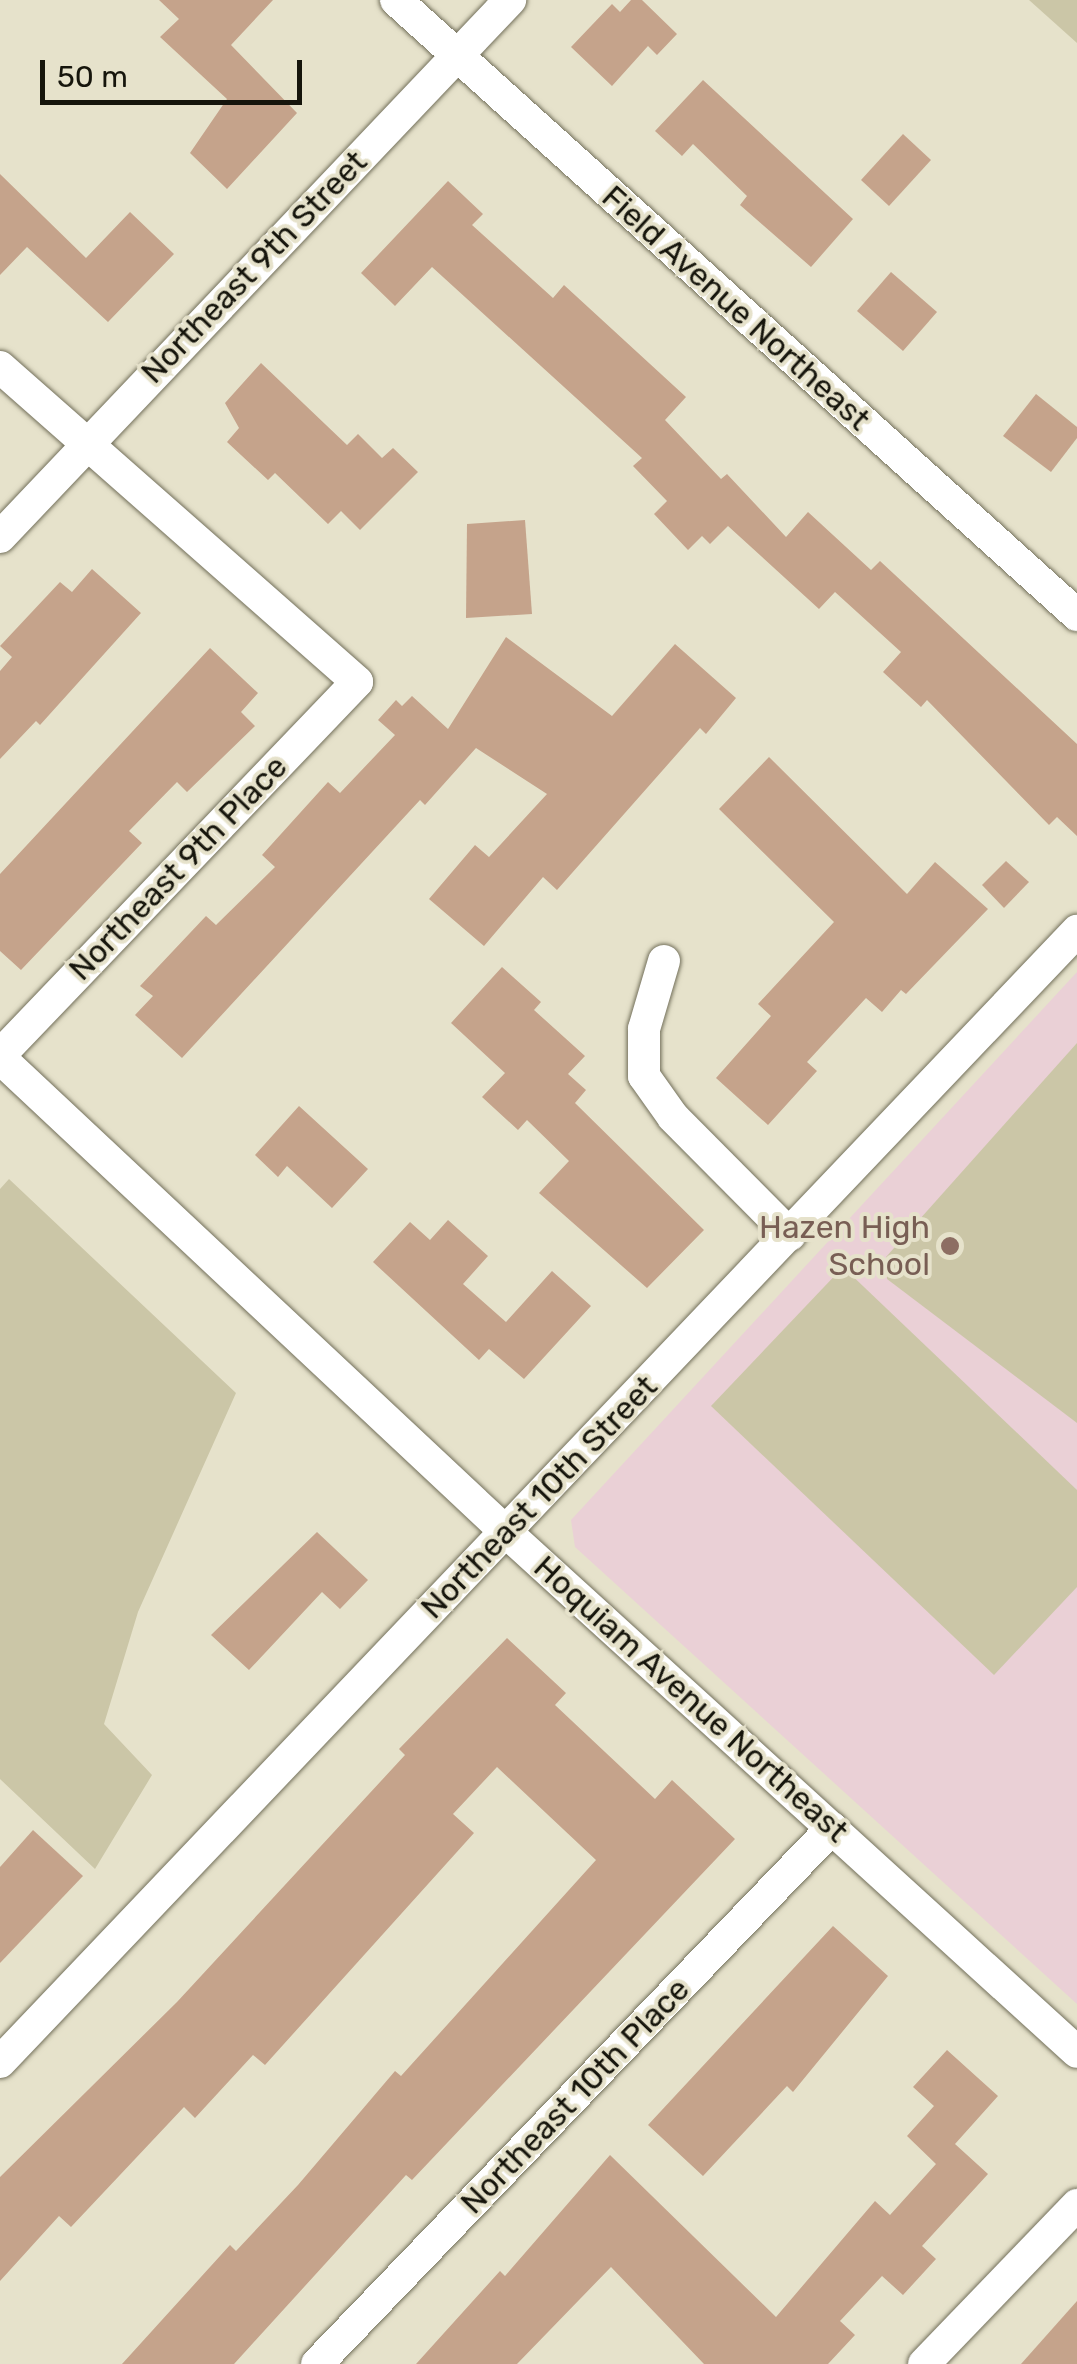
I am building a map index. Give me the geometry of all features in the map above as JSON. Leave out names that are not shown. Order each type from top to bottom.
[{"type":"street","name":"Field Avenue Northeast","points":[[396,0],[1077,615]]},
{"type":"street","name":"Northeast 9th Street","points":[[0,536],[510,0]]},
{"type":"street","points":[[0,367],[86,443]]},
{"type":"street","name":"Northeast 9th Place","points":[[0,1056],[356,682],[86,443]]},
{"type":"street","name":"Northeast 10th Street","points":[[5,2048],[506,1532],[1077,931]]},
{"type":"street","points":[[664,961],[644,1029],[644,1076],[673,1116],[790,1234]]},
{"type":"street","name":"Hoquiam Avenue Northeast","points":[[0,1056],[506,1532],[1077,2052]]},
{"type":"street","name":"Northeast 10th Place","points":[[317,2364],[832,1828]]},
{"type":"street","points":[[924,2364],[1077,2206]]},
{"type":"shaded area","points":[[1029,0],[1077,0],[1077,43]]},
{"type":"shaded area","name":"Hazen High School","points":[[1077,972],[1077,2004],[575,1547],[571,1520]]},
{"type":"shaded area","points":[[1077,1043],[1077,1423],[887,1279],[886,1257]]},
{"type":"shaded area","points":[[9,1179],[236,1393],[138,1612],[104,1724],[152,1775],[95,1869],[0,1779],[0,1189]]},
{"type":"shaded area","points":[[843,1267],[1077,1490],[1077,1587],[994,1675],[711,1406]]},
{"type":"building","points":[[159,0],[273,0],[231,45],[297,113],[227,189],[190,153],[227,99],[160,37],[179,19]]},
{"type":"building","points":[[631,0],[642,0],[677,34],[657,55],[648,46],[612,86],[571,47],[612,4],[620,12]]},
{"type":"building","points":[[703,80],[853,219],[811,267],[740,205],[747,196],[693,144],[682,156],[655,131]]},
{"type":"building","points":[[903,134],[931,160],[889,206],[861,180]]},
{"type":"building","points":[[0,174],[86,258],[130,212],[174,254],[108,322],[27,247],[0,275]]},
{"type":"building","points":[[448,181],[483,214],[472,225],[553,298],[564,285],[686,397],[665,420],[721,479],[727,474],[786,537],[808,512],[871,570],[880,561],[1077,744],[1077,836],[1057,817],[1049,825],[927,700],[921,707],[883,672],[901,652],[835,592],[819,609],[728,526],[710,544],[702,536],[688,550],[654,514],[667,501],[633,466],[642,458],[432,267],[395,306],[361,273]]},
{"type":"building","points":[[891,272],[937,312],[903,351],[857,311]]},
{"type":"building","points":[[261,363],[347,445],[358,434],[382,458],[393,448],[418,472],[360,530],[341,511],[328,524],[275,473],[268,480],[227,442],[239,428],[225,403]]},
{"type":"building","points":[[1036,394],[1077,427],[1077,438],[1051,472],[1003,436]]},
{"type":"building","points":[[525,520],[532,614],[466,618],[467,524]]},
{"type":"building","points":[[92,569],[141,613],[40,725],[36,721],[0,759],[0,671],[12,657],[0,646],[60,582],[72,592]]},
{"type":"building","points":[[506,637],[612,716],[675,644],[736,698],[706,734],[700,728],[557,890],[543,877],[484,946],[429,899],[475,845],[489,857],[547,794],[476,748],[425,805],[420,800],[182,1058],[135,1015],[153,996],[140,986],[206,916],[216,925],[275,867],[262,855],[328,782],[340,793],[395,735],[378,720],[396,700],[402,706],[412,696],[448,729]]},
{"type":"building","points":[[210,648],[258,693],[241,712],[255,726],[187,792],[177,782],[129,831],[142,843],[21,970],[0,951],[0,874]]},
{"type":"building","points":[[769,757],[907,894],[935,862],[988,909],[906,994],[901,990],[882,1012],[866,998],[807,1062],[817,1071],[768,1125],[716,1078],[771,1016],[758,1004],[834,922],[719,809]]},
{"type":"building","points":[[1006,861],[1029,882],[1004,908],[982,885]]},
{"type":"building","points":[[502,967],[541,1002],[534,1010],[585,1056],[568,1074],[586,1090],[575,1103],[704,1230],[647,1288],[539,1193],[569,1161],[527,1120],[518,1130],[482,1097],[505,1073],[451,1023]]},
{"type":"building","points":[[299,1106],[368,1169],[332,1208],[287,1166],[278,1177],[255,1155]]},
{"type":"building","points":[[448,1220],[488,1256],[463,1284],[506,1322],[552,1271],[591,1306],[524,1379],[489,1349],[479,1360],[373,1262],[410,1222],[430,1240]]},
{"type":"building","points":[[317,1532],[368,1580],[340,1609],[322,1592],[249,1670],[211,1635]]},
{"type":"building","points":[[507,1638],[566,1693],[555,1705],[655,1799],[672,1780],[735,1839],[412,2180],[406,2175],[234,2364],[122,2364],[230,2245],[236,2251],[298,2185],[395,2071],[401,2076],[596,1860],[497,1767],[453,1814],[474,1833],[265,2065],[253,2055],[195,2118],[184,2107],[71,2227],[59,2216],[0,2281],[0,2177],[177,2002],[405,1755],[399,1749]]},
{"type":"building","points":[[33,1830],[83,1876],[0,1963],[0,1867]]},
{"type":"building","points":[[833,1926],[888,1976],[793,2092],[787,2086],[703,2176],[648,2125]]},
{"type":"building","points":[[947,2050],[998,2096],[955,2144],[988,2174],[922,2246],[936,2259],[903,2295],[882,2276],[840,2321],[855,2335],[828,2364],[704,2364],[611,2267],[517,2364],[416,2364],[500,2271],[505,2276],[610,2155],[776,2317],[875,2201],[890,2215],[936,2164],[907,2136],[934,2106],[913,2087]]},
{"type":"building","points":[[1077,2301],[1077,2364],[1021,2364]]},
{"type":"place","name":"Hazen High School","points":[[950,1246]]}]
